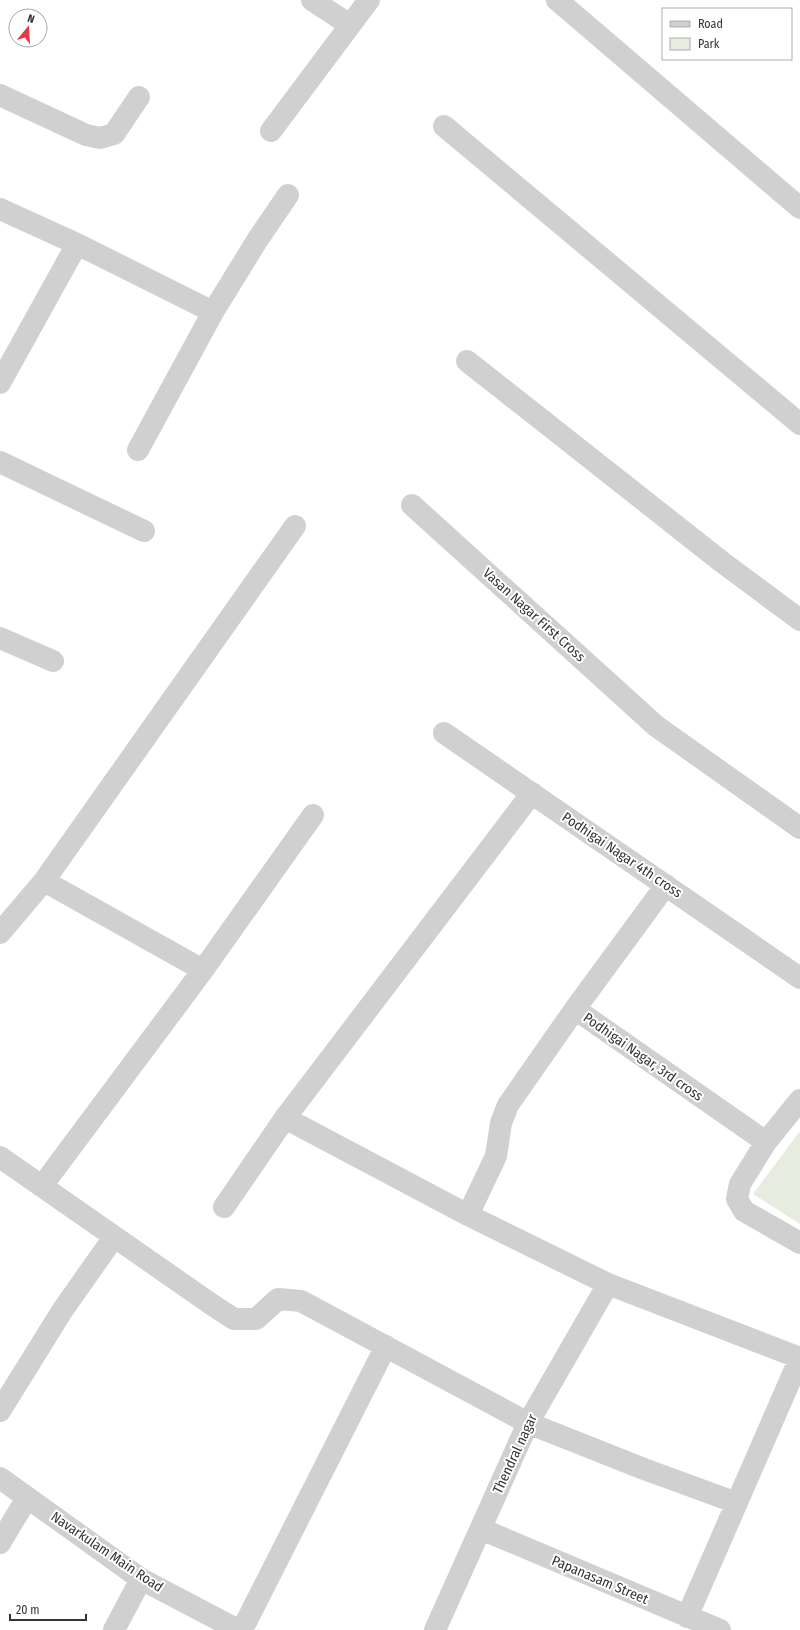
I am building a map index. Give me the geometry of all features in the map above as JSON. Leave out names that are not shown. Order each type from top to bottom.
[{"type":"street","points":[[312,0],[350,26]]},
{"type":"street","points":[[271,131],[369,0]]},
{"type":"street","points":[[557,0],[800,208]]},
{"type":"street","points":[[0,95],[86,135],[100,138],[114,134],[140,96]]},
{"type":"street","points":[[444,126],[800,424]]},
{"type":"street","points":[[138,450],[212,312],[288,195]]},
{"type":"street","points":[[0,209],[77,244],[212,312]]},
{"type":"street","points":[[0,382],[77,244]]},
{"type":"street","points":[[467,361],[722,562],[800,620]]},
{"type":"street","points":[[0,462],[144,531]]},
{"type":"street","name":"Vasan Nagar First Cross","points":[[412,505],[656,726],[800,828]]},
{"type":"street","points":[[0,933],[44,881],[295,526]]},
{"type":"street","points":[[0,638],[53,661]]},
{"type":"street","name":"Podhigai Nagar 4th cross","points":[[444,733],[800,978]]},
{"type":"street","points":[[224,1207],[285,1118],[532,793]]},
{"type":"street","points":[[42,1186],[203,970],[313,815]]},
{"type":"street","points":[[44,881],[203,970]]},
{"type":"street","points":[[575,1009],[666,885]]},
{"type":"street","name":"Podhigai Nagar, 3rd cross","points":[[468,1215],[496,1156],[501,1123],[508,1105],[575,1009],[766,1142]]},
{"type":"street","points":[[800,1100],[766,1142],[740,1184],[737,1199],[744,1210],[800,1243]]},
{"type":"street","points":[[285,1118],[468,1215],[608,1284],[800,1358],[687,1617]]},
{"type":"street","points":[[0,1157],[234,1319],[256,1320],[278,1299],[301,1301],[528,1422],[644,1469],[737,1503]]},
{"type":"street","points":[[0,1411],[62,1311],[114,1237]]},
{"type":"street","name":"Thendral nagar","points":[[435,1630],[528,1422],[608,1284]]},
{"type":"street","points":[[242,1630],[386,1346]]},
{"type":"street","name":"Navarkulam Main Road","points":[[0,1478],[141,1579],[238,1630]]},
{"type":"street","points":[[0,1543],[27,1498]]},
{"type":"street","name":"Papanasam Street","points":[[481,1529],[720,1630]]},
{"type":"street","points":[[114,1630],[141,1579]]},
{"type":"green space","points":[[800,1131],[800,1224],[753,1194]]}]
